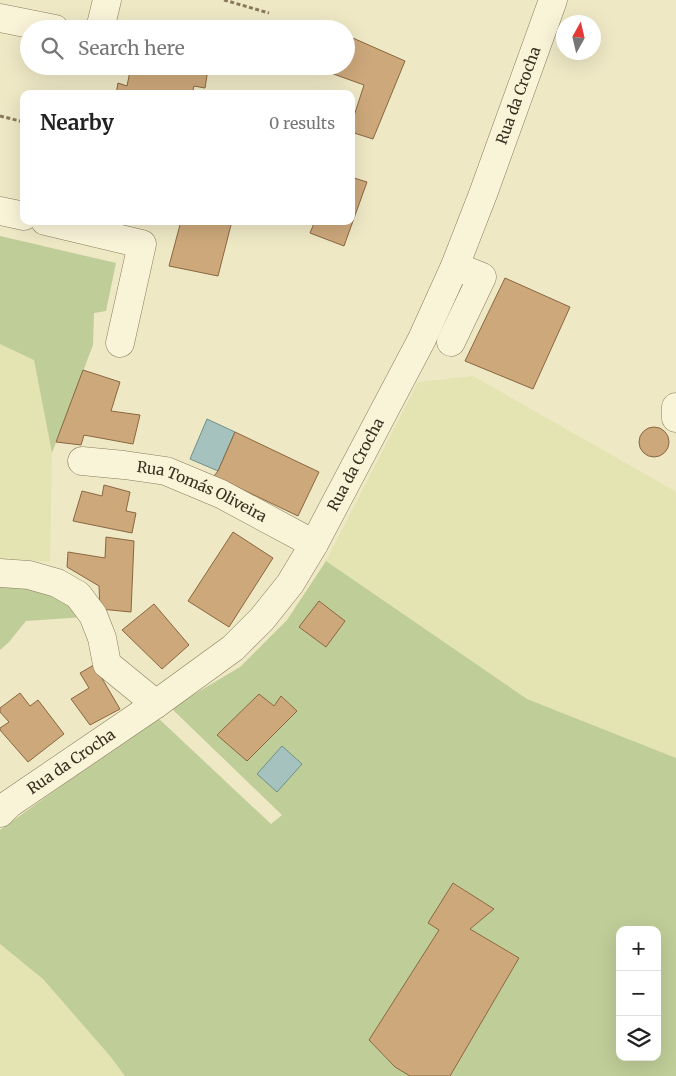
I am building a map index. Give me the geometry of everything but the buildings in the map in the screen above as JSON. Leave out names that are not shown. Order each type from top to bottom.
[{"type":"street","points":[[102,20],[107,0]]},
{"type":"street","name":"Rua da Crocha","points":[[0,812],[233,648],[262,619],[290,584],[314,544],[422,339],[455,266],[553,0]]},
{"type":"street","points":[[0,18],[20,22]]},
{"type":"street","points":[[0,211],[20,215]]},
{"type":"street","points":[[62,225],[142,244],[120,343]]},
{"type":"street","points":[[451,342],[482,277],[455,266]]},
{"type":"street","points":[[676,407],[676,418]]},
{"type":"street","name":"Rua Tomás Oliveira","points":[[82,461],[124,464],[166,471],[221,494],[314,544]]},
{"type":"street","points":[[0,573],[29,575],[57,583],[78,595],[93,615],[102,638],[107,664],[156,704]]},
{"type":"path","points":[[224,0],[269,13]]},
{"type":"path","points":[[0,116],[20,121]]},
{"type":"green space","points":[[0,236],[116,263],[106,311],[94,313],[93,345],[52,453],[34,360],[0,344]]},
{"type":"green space","points":[[0,344],[34,359],[52,453],[50,562],[0,558]]},
{"type":"green space","points":[[473,376],[675,491],[676,758],[527,699],[326,561],[418,382]]},
{"type":"green space","points":[[326,561],[527,699],[676,758],[676,1076],[450,1076],[519,958],[470,929],[494,909],[454,883],[428,923],[439,930],[369,1040],[395,1067],[410,1076],[125,1076],[43,979],[0,944],[0,830],[157,717],[271,824],[282,815],[171,708],[240,667],[287,620]]},
{"type":"green space","points":[[0,578],[55,590],[85,617],[26,621],[0,650]]},
{"type":"green space","points":[[0,944],[43,979],[125,1076],[0,1076]]},
{"type":"water","points":[[207,419],[235,432],[218,471],[190,459]]},
{"type":"water","points":[[282,746],[302,764],[277,792],[257,774]]}]
